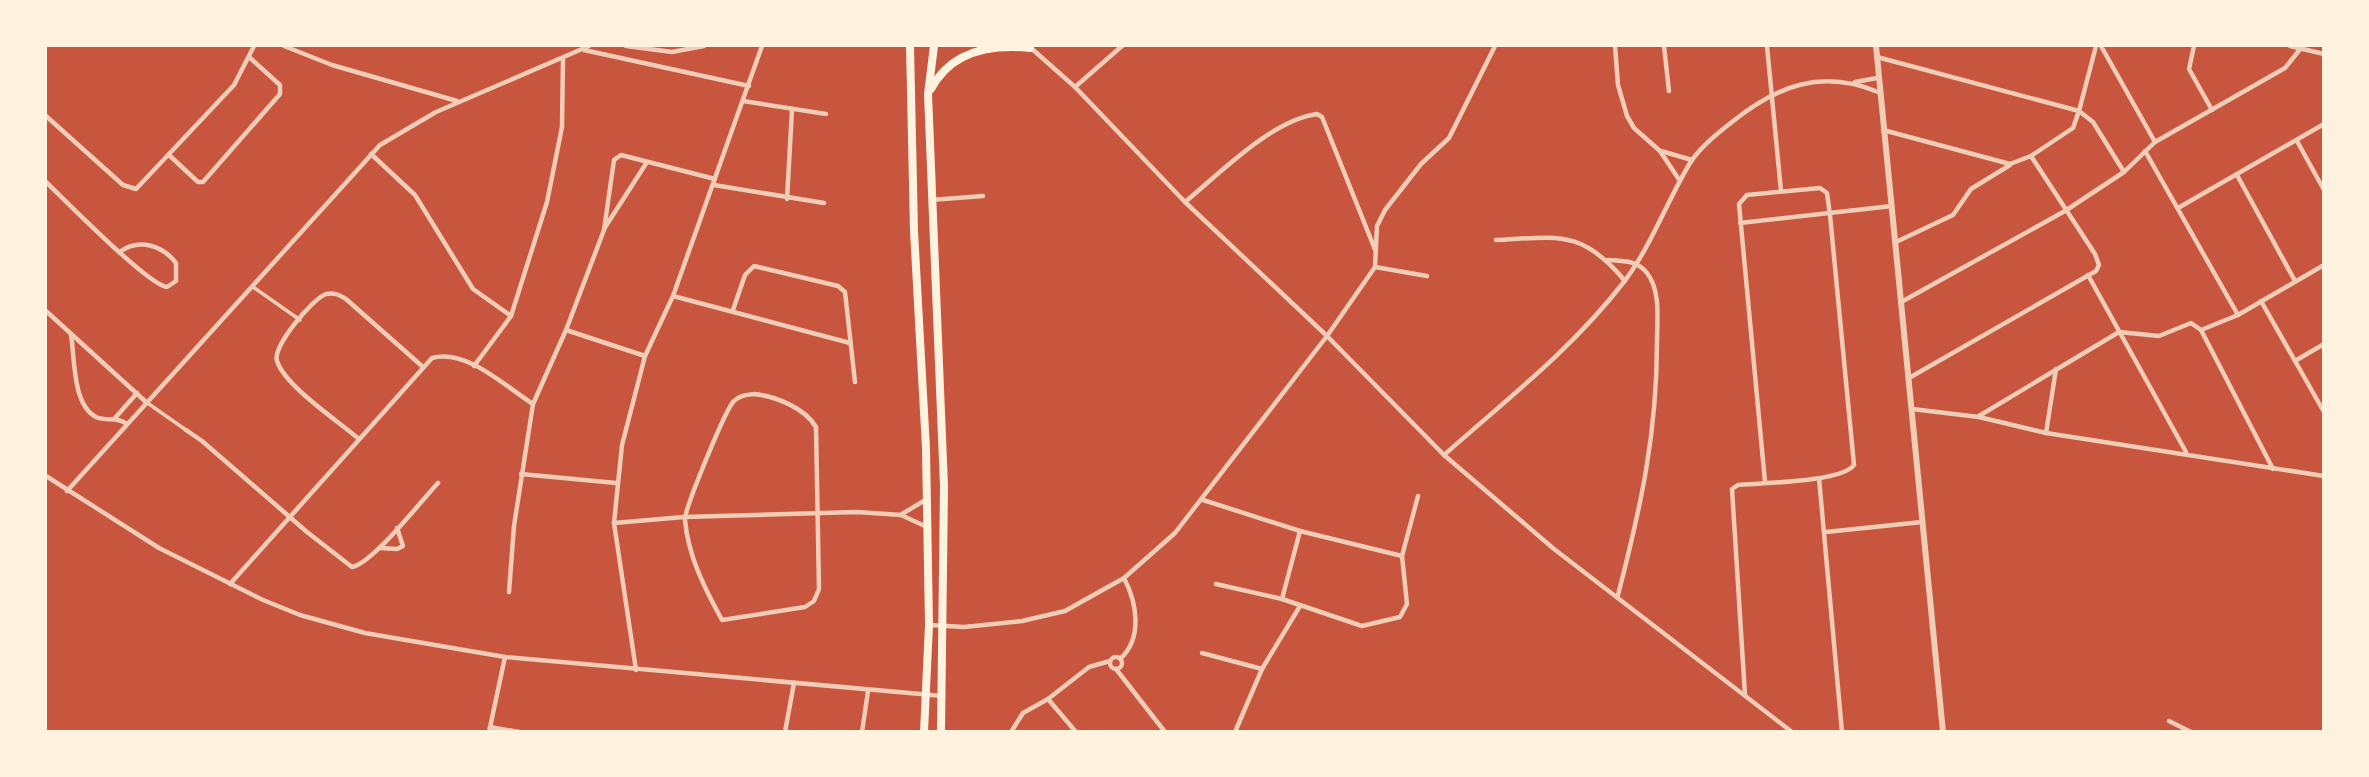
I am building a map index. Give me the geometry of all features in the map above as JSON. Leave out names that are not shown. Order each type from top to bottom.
[{"type":"main road","points":[[910,46],[914,232],[927,499],[929,625],[928,694],[924,732]]},
{"type":"main road","points":[[934,46],[928,94],[930,200],[942,409],[944,696],[941,732]]},
{"type":"main road","points":[[928,94],[935,80],[965,55],[999,46],[1028,47]]},
{"type":"street","points":[[46,116],[123,185],[133,189],[170,155],[234,85],[254,46]]},
{"type":"street","points":[[284,46],[332,65],[428,90],[458,102]]},
{"type":"street","points":[[67,491],[371,155],[402,130],[458,102],[589,46]]},
{"type":"street","points":[[626,46],[672,52],[704,46]]},
{"type":"street","points":[[636,670],[614,523],[622,445],[645,356],[673,296],[762,46]]},
{"type":"street","points":[[1075,87],[1122,46]]},
{"type":"street","points":[[929,625],[964,627],[1022,621],[1065,611],[1124,578],[1153,556],[1203,500],[1327,336],[1375,267],[1377,226],[1385,210],[1421,164],[1449,138],[1495,46]]},
{"type":"street","points":[[1615,46],[1618,85],[1628,116],[1639,133],[1660,151],[1680,181]]},
{"type":"street","points":[[1664,46],[1669,91]]},
{"type":"street","points":[[1767,46],[1781,191]]},
{"type":"street","points":[[1876,46],[1878,92],[1903,301],[1943,732]]},
{"type":"street","points":[[1896,242],[1953,215],[1971,189],[2010,164],[2031,156],[2073,128],[2098,46]]},
{"type":"street","points":[[2098,46],[2155,142]]},
{"type":"street","points":[[2194,46],[2189,69],[2212,110]]},
{"type":"street","points":[[2290,46],[2323,54]]},
{"type":"street","points":[[1028,47],[1075,87],[1185,202],[1327,336],[1444,455],[1554,549],[1791,731]]},
{"type":"street","points":[[1903,301],[2064,211],[2124,173],[2155,142],[2285,68],[2301,48]]},
{"type":"street","points":[[583,50],[748,86]]},
{"type":"street","points":[[170,155],[198,182],[203,182],[280,94],[280,85],[249,57]]},
{"type":"street","points":[[1877,57],[2079,111],[2094,122],[2124,173]]},
{"type":"street","points":[[474,366],[511,316],[552,179],[562,127],[563,59]]},
{"type":"street","points":[[1444,455],[1564,350],[1625,281],[1692,160],[1720,132],[1771,95],[1819,81],[1854,82],[1877,78]]},
{"type":"street","points":[[1854,82],[1878,92]]},
{"type":"street","points":[[743,101],[826,114]]},
{"type":"street","points":[[787,199],[792,110]]},
{"type":"street","points":[[1185,202],[1249,149],[1274,133],[1317,114],[1322,117],[1350,182],[1377,256]]},
{"type":"street","points":[[2178,208],[2323,124]]},
{"type":"street","points":[[1882,130],[1988,161],[2010,164]]},
{"type":"street","points":[[2297,141],[2323,190]]},
{"type":"street","points":[[1660,151],[1692,160]]},
{"type":"street","points":[[2146,151],[2238,315]]},
{"type":"street","points":[[371,155],[415,195],[473,289],[511,316]]},
{"type":"street","points":[[604,230],[614,160],[621,155],[715,182],[787,199],[824,203]]},
{"type":"street","points":[[1909,378],[2088,275],[2099,265],[2098,259],[2064,211],[2031,156]]},
{"type":"street","points":[[509,592],[521,474],[533,404],[566,330],[604,230],[647,162]]},
{"type":"street","points":[[2237,175],[2295,281]]},
{"type":"street","points":[[46,182],[121,251],[157,284],[167,286],[176,281],[179,270],[172,257],[156,246],[145,244],[121,251]]},
{"type":"street","points":[[1745,695],[1730,493],[1734,486],[1819,478],[1849,472],[1855,460],[1830,215],[1827,193],[1820,188],[1743,198],[1739,204],[1765,482]]},
{"type":"street","points":[[930,200],[983,196]]},
{"type":"street","points":[[1740,223],[1892,206]]},
{"type":"street","points":[[1496,240],[1566,238],[1585,244],[1608,260],[1625,281]]},
{"type":"street","points":[[1608,260],[1636,263],[1646,272],[1654,286],[1657,307],[1657,403],[1648,470],[1618,596]]},
{"type":"street","points":[[2201,330],[2238,315],[2323,265]]},
{"type":"street","points":[[733,310],[745,275],[754,266],[838,286],[848,297],[855,382]]},
{"type":"street","points":[[1375,267],[1427,276]]},
{"type":"street","points":[[2088,275],[2187,453]]},
{"type":"street","points":[[253,286],[300,320]]},
{"type":"street","points":[[359,439],[290,380],[277,363],[278,347],[319,298],[338,294],[423,367]]},
{"type":"street","points":[[673,296],[850,343]]},
{"type":"street","points":[[2261,301],[2323,412]]},
{"type":"street","points":[[46,311],[146,401],[202,440],[289,517],[352,567],[361,565],[379,548],[438,482]]},
{"type":"street","points":[[1979,417],[2119,332],[2159,336],[2191,323],[2201,330],[2273,469]]},
{"type":"street","points":[[566,330],[645,356]]},
{"type":"street","points":[[71,334],[78,390],[84,403],[98,418],[115,418],[127,424]]},
{"type":"street","points":[[2295,361],[2323,344]]},
{"type":"street","points":[[230,584],[432,358],[443,355],[474,366],[533,404]]},
{"type":"street","points":[[2046,433],[2057,368]]},
{"type":"street","points":[[115,418],[137,393]]},
{"type":"street","points":[[754,394],[771,398],[804,413],[816,427],[819,589],[814,601],[804,607],[722,620],[714,610],[695,568],[684,517],[727,411],[741,396],[754,394]]},
{"type":"street","points":[[1912,408],[1979,417],[2046,433],[2323,476]]},
{"type":"street","points":[[521,474],[616,483]]},
{"type":"street","points":[[46,476],[159,548],[275,606],[324,622],[404,641],[505,657],[944,696]]},
{"type":"street","points":[[1819,478],[1826,532],[1842,732]]},
{"type":"street","points":[[1216,584],[1282,599],[1362,626],[1400,617],[1407,604],[1402,556],[1418,496]]},
{"type":"street","points":[[901,515],[927,499]]},
{"type":"street","points":[[1203,500],[1300,531],[1402,556]]},
{"type":"street","points":[[614,523],[684,517],[819,512],[901,515],[927,527]]},
{"type":"street","points":[[1826,532],[1924,522]]},
{"type":"street","points":[[379,548],[401,548],[403,543],[397,528]]},
{"type":"street","points":[[1282,599],[1300,531]]},
{"type":"street","points":[[1120,659],[1127,652],[1136,614],[1124,578]]},
{"type":"street","points":[[1234,732],[1262,669],[1300,606]]},
{"type":"street","points":[[1202,653],[1262,669]]},
{"type":"street","points":[[505,657],[489,729],[519,732]]},
{"type":"street","points":[[1011,732],[1023,713],[1048,699],[1089,667],[1110,661],[1114,657],[1120,659]]},
{"type":"street","points":[[1116,669],[1122,665],[1120,659]]},
{"type":"street","points":[[1110,661],[1111,667],[1116,669],[1165,732]]},
{"type":"street","points":[[785,732],[794,683]]},
{"type":"street","points":[[862,732],[868,691]]},
{"type":"street","points":[[1048,699],[1076,732]]},
{"type":"street","points":[[2169,721],[2190,732]]}]
